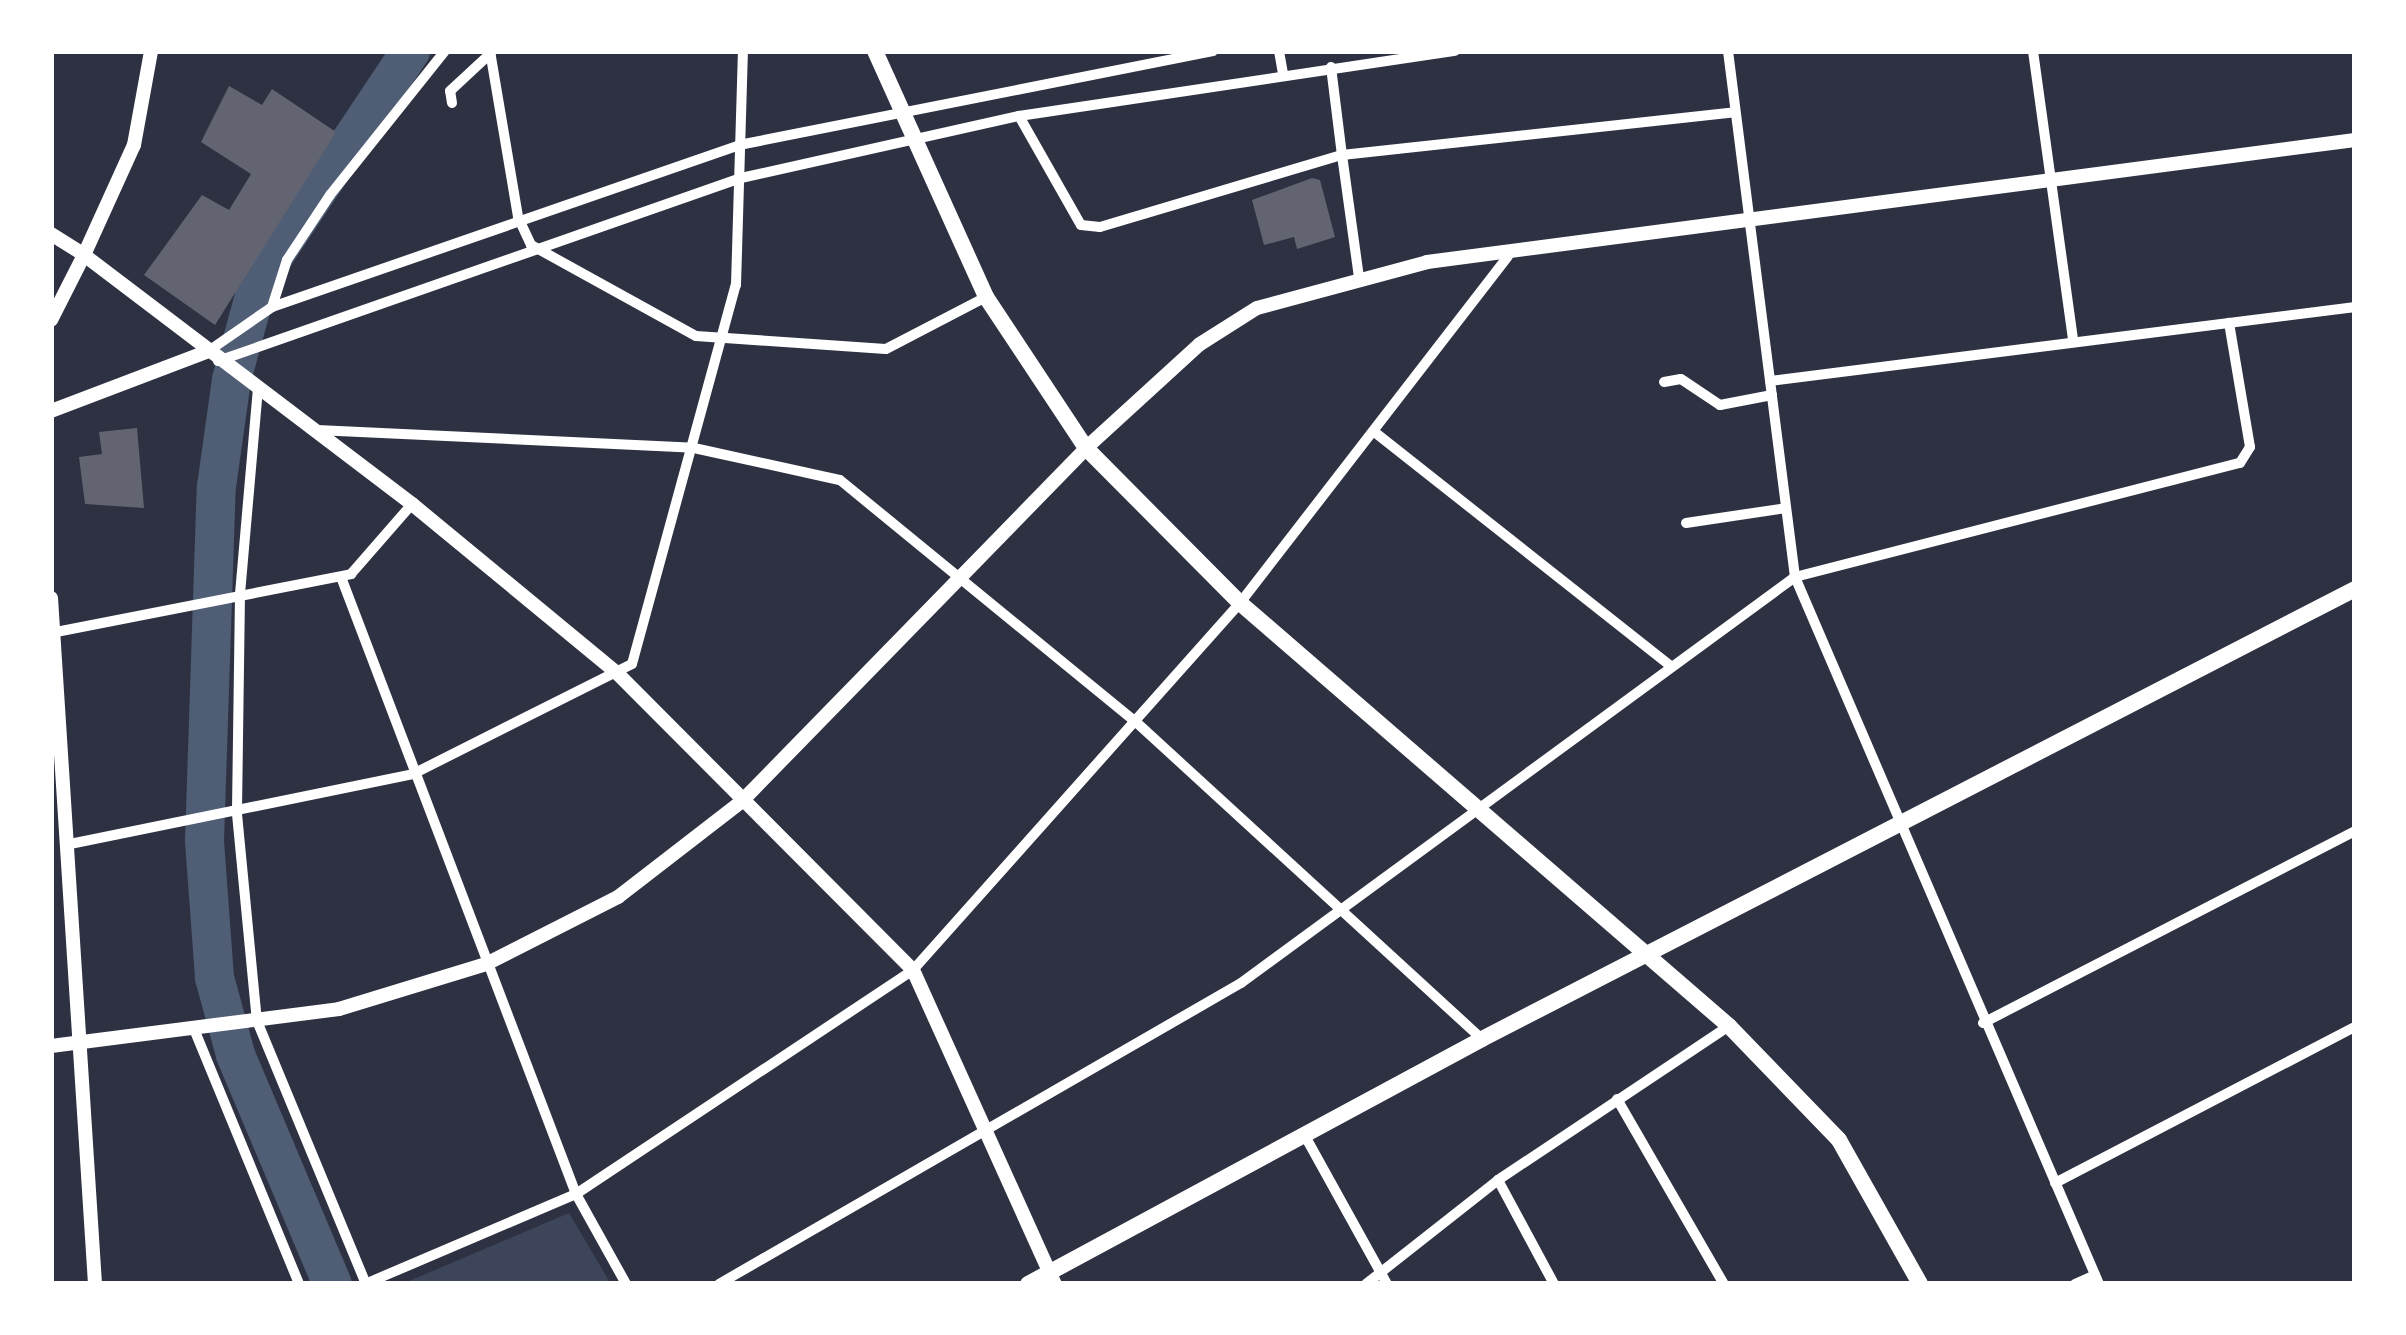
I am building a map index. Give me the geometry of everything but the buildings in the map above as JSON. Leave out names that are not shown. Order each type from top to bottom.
[{"type":"main road","points":[[875,51],[986,297],[1086,448],[1240,603],[1473,810],[1729,1026],[1839,1140],[1920,1284]]},
{"type":"main road","points":[[1028,1284],[1052,1278],[1482,1039],[2355,589]]},
{"type":"street","points":[[51,320],[134,145],[151,51]]},
{"type":"street","points":[[269,310],[287,260],[330,195],[445,51]]},
{"type":"street","points":[[70,844],[413,774],[632,664],[724,341],[742,234],[743,51]]},
{"type":"street","points":[[218,356],[269,310],[518,217],[739,145],[1213,51]]},
{"type":"street","points":[[1279,51],[1282,73]]},
{"type":"street","points":[[51,411],[278,340],[531,245],[741,178],[1019,116],[1282,73],[1455,51]]},
{"type":"street","points":[[1728,51],[1795,577],[2097,1280],[2075,1284]]},
{"type":"street","points":[[2033,51],[2073,340]]},
{"type":"street","points":[[452,103],[450,91],[490,52]]},
{"type":"street","points":[[490,52],[518,217],[531,245],[696,336],[886,349],[986,297]]},
{"type":"street","points":[[1331,67],[1360,277]]},
{"type":"street","points":[[1019,116],[1081,225],[1100,227],[1342,154],[1735,112]]},
{"type":"street","points":[[51,1046],[338,1009],[486,964],[619,897],[742,801],[1086,448],[1200,344],[1257,308],[1360,277],[1748,218],[2355,140]]},
{"type":"street","points":[[51,234],[317,430],[618,674],[913,970],[1052,1278]]},
{"type":"street","points":[[255,386],[236,596],[232,814],[254,1021],[366,1284],[576,1194],[913,970],[1240,603],[1377,434],[1508,256]]},
{"type":"street","points":[[1664,382],[1681,379],[1720,405],[1771,388],[2073,340],[2355,307]]},
{"type":"street","points":[[719,1284],[986,1130],[1144,1046],[1795,577],[2240,463],[2250,447],[2229,323]]},
{"type":"street","points":[[317,430],[694,448],[840,480],[1136,722],[1482,1039]]},
{"type":"street","points":[[1377,434],[1669,665]]},
{"type":"street","points":[[52,633],[341,577],[412,504]]},
{"type":"street","points":[[1686,523],[1786,508]]},
{"type":"street","points":[[341,577],[576,1194],[626,1284]]},
{"type":"street","points":[[51,598],[95,1284]]},
{"type":"street","points":[[1983,1023],[2355,831]]},
{"type":"street","points":[[1366,1284],[1498,1180],[1729,1026]]},
{"type":"street","points":[[2055,1183],[2355,1027]]},
{"type":"street","points":[[199,1029],[298,1284]]},
{"type":"street","points":[[1618,1099],[1724,1284]]},
{"type":"street","points":[[1305,1136],[1387,1284]]},
{"type":"street","points":[[1498,1180],[1554,1284]]},
{"type":"shaded area","points":[[569,1213],[611,1284],[402,1284]]},
{"type":"waterway","points":[[332,1284],[235,1054],[214,977],[204,840],[216,486],[231,379],[259,277],[410,51]]}]
